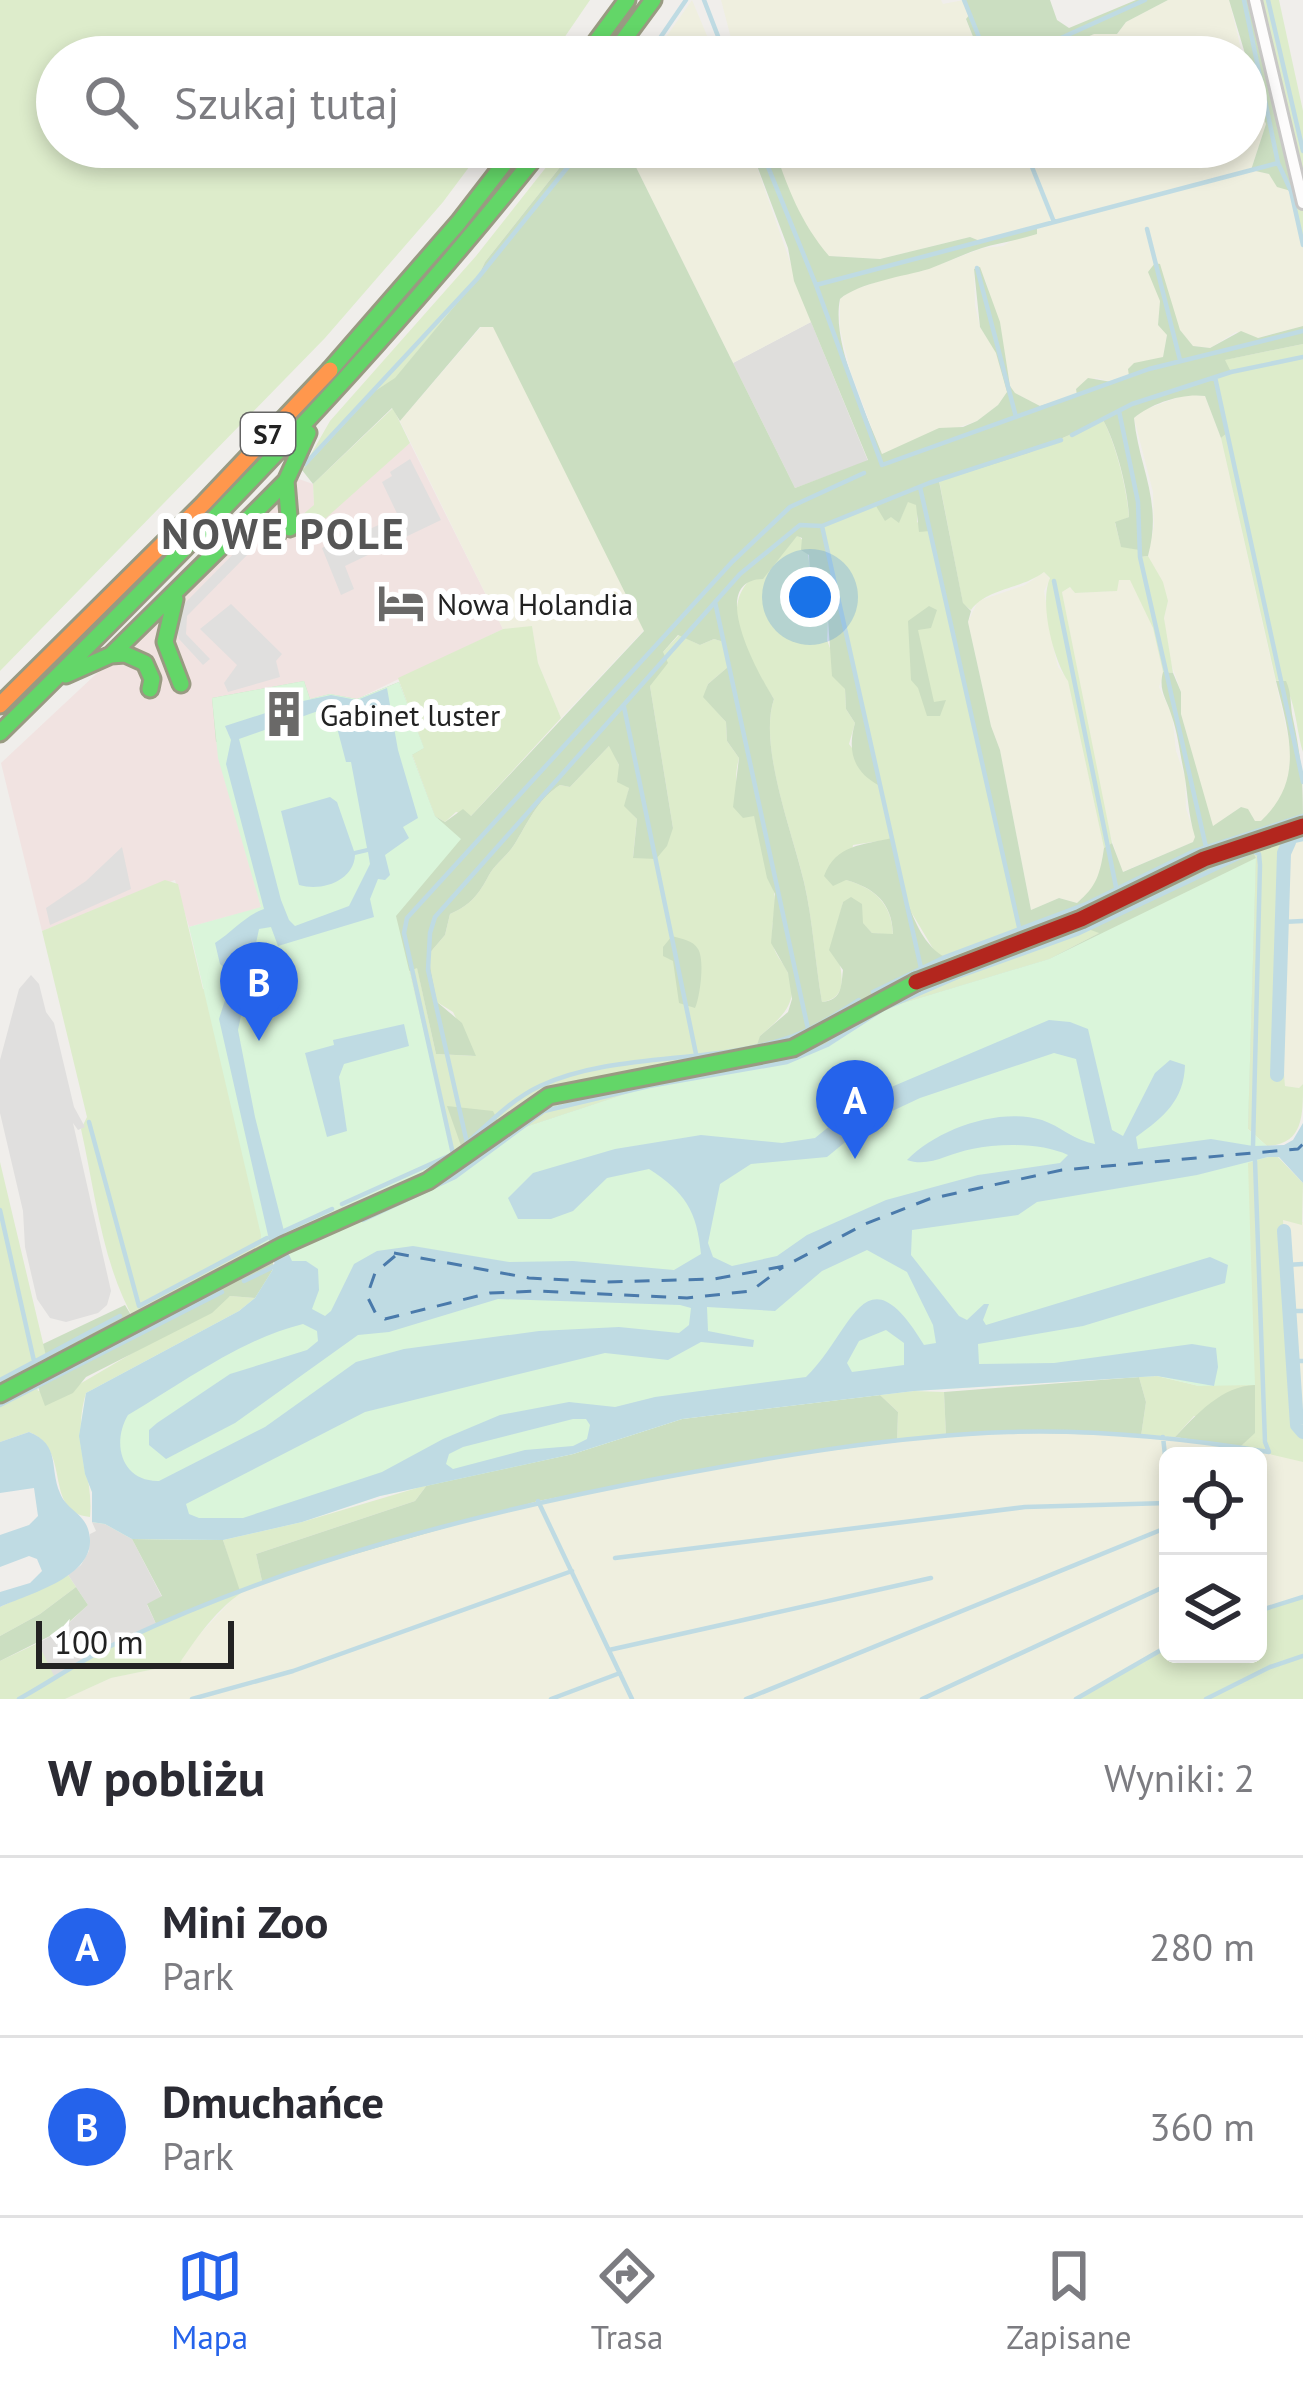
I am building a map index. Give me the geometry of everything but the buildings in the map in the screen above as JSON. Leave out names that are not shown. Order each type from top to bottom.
[{"type":"main road","points":[[600,36],[627,0]]},
{"type":"main road","points":[[626,36],[653,0]]},
{"type":"main road","name":"S7","points":[[0,705],[287,414],[501,168]]},
{"type":"main road","name":"S7","points":[[0,733],[331,397],[418,302],[526,168]]},
{"type":"main road","points":[[235,533],[256,527],[283,531],[286,482],[295,456],[331,397]]},
{"type":"main road","points":[[45,688],[111,655],[286,482]]},
{"type":"main road","points":[[181,588],[163,634],[167,662],[181,684]]},
{"type":"main road","points":[[111,655],[125,654],[145,663],[152,679],[150,689]]},
{"type":"main road","points":[[0,1394],[278,1248],[446,1172],[549,1096],[793,1048],[886,995],[934,974],[1065,926],[1204,859],[1303,826]]},
{"type":"street","points":[[1255,0],[1264,36]]},
{"type":"street","points":[[1267,50],[1303,202]]},
{"type":"shaded area","points":[[811,322],[868,461],[795,488],[733,363]]},
{"type":"shaded area","points":[[410,443],[503,629],[357,699],[330,694],[309,699],[304,681],[213,698],[261,908],[189,927],[175,880],[42,931],[1,763],[204,573],[296,478],[313,484],[315,524]]},
{"type":"shaded area","points":[[410,459],[441,520],[345,566],[354,589],[341,595],[322,548],[342,537],[350,549],[358,545],[354,536],[392,519],[403,526],[382,482]]},
{"type":"shaded area","points":[[249,538],[258,544],[187,616],[186,634],[210,659],[203,665],[179,639],[176,623],[183,605]]},
{"type":"shaded area","points":[[231,604],[282,654],[276,661],[280,677],[228,692],[224,683],[237,665],[200,629]]},
{"type":"shaded area","points":[[122,847],[131,889],[50,925],[46,908],[86,881]]},
{"type":"shaded area","points":[[31,975],[54,1023],[74,1107],[85,1127],[78,1130],[73,1123],[111,1291],[107,1305],[98,1313],[66,1322],[50,1318],[37,1299],[0,1113],[0,1060],[19,989]]},
{"type":"shaded area","points":[[92,1522],[132,1539],[162,1597],[147,1605],[157,1626],[54,1679],[38,1643],[59,1632],[88,1605],[68,1575],[89,1551],[90,1534],[96,1531]]},
{"type":"green space","points":[[0,0],[590,0],[565,36],[36,36],[36,168],[468,168],[325,338],[0,671]]},
{"type":"green space","points":[[692,0],[707,36],[667,36]]},
{"type":"green space","points":[[721,0],[941,0],[943,4],[964,0],[972,36],[730,36]]},
{"type":"green space","points":[[964,0],[1050,0],[1057,20],[1069,28],[1136,0],[1168,0],[1126,22],[1117,34],[1089,36],[973,36],[966,19],[970,14]]},
{"type":"green space","points":[[1168,0],[1229,0],[1238,36],[1089,36],[1117,34],[1126,22]]},
{"type":"green space","points":[[1229,0],[1255,0],[1264,36],[1240,36]]},
{"type":"green space","points":[[1255,0],[1279,0],[1303,111],[1303,245],[1291,191],[1299,188]]},
{"type":"green space","points":[[1267,50],[1300,188],[1277,187],[1269,174],[1251,170],[1267,168]]},
{"type":"green space","points":[[545,168],[559,168],[395,379],[375,391],[302,470],[330,421],[476,256]]},
{"type":"green space","points":[[559,168],[636,168],[795,488],[868,460],[794,281],[788,248],[758,168],[781,168],[810,231],[829,256],[880,259],[1037,227],[1037,234],[870,284],[840,299],[845,357],[882,454],[939,428],[977,421],[1007,392],[996,353],[980,327],[974,269],[980,267],[1000,322],[1010,386],[1040,406],[1077,395],[1076,389],[1088,378],[1112,382],[1129,376],[1134,363],[1163,357],[1167,335],[1158,325],[1160,301],[1148,272],[1155,263],[1160,264],[1180,330],[1193,346],[1210,348],[1241,331],[1258,338],[1303,326],[1303,344],[1225,360],[1231,372],[1215,378],[1227,433],[1221,438],[1205,396],[1168,400],[1134,418],[1153,518],[1148,556],[1121,547],[1115,522],[1129,517],[1128,506],[1117,454],[1103,420],[1029,453],[939,481],[963,603],[971,611],[968,622],[1000,750],[1031,910],[1059,898],[1077,903],[1093,885],[1104,848],[1112,843],[1123,872],[1193,842],[1177,737],[1162,690],[1163,672],[1173,673],[1181,692],[1181,714],[1213,826],[1241,807],[1261,821],[1283,790],[1289,740],[1276,681],[1286,681],[1300,760],[1303,826],[1249,843],[1256,858],[1248,1129],[413,1226],[357,700],[216,742],[212,698],[304,681],[310,699],[330,694],[357,699],[399,682],[424,748],[412,755],[435,816],[445,822],[463,809],[471,816],[644,631],[493,327],[480,327],[400,421],[392,408],[313,484],[302,470],[375,391],[395,378],[477,279],[485,262]],"holes":[[[908,502],[916,505],[919,532],[930,531],[1020,929],[1018,944],[1081,919],[1099,933],[1049,959],[883,1009],[844,1034],[838,1026],[934,974],[945,957],[915,921],[892,838],[852,848],[836,858],[824,876],[833,886],[846,880],[873,892],[889,913],[893,934],[872,933],[863,923],[862,904],[851,897],[843,902],[829,950],[843,970],[841,987],[833,999],[822,1002],[807,897],[770,740],[774,699],[749,652],[737,612],[738,595],[746,584],[763,579],[797,536],[802,538],[801,550],[809,555],[810,578],[820,586],[828,620],[832,676],[845,689],[846,709],[855,723],[854,760],[880,786],[822,526],[876,506],[885,521],[891,517],[899,523]],[[678,635],[700,645],[714,639],[724,642],[729,666],[708,684],[703,697],[726,722],[727,741],[739,758],[733,807],[743,818],[754,816],[775,894],[771,943],[788,973],[792,999],[788,1012],[760,1036],[757,1045],[771,1064],[649,1086],[513,1131],[469,1165],[465,1157],[456,1164],[409,971],[417,968],[436,1054],[476,1056],[462,1023],[437,1002],[428,955],[445,935],[450,914],[478,893],[545,798],[560,785],[570,787],[609,746],[619,765],[617,782],[629,788],[624,806],[637,819],[633,858],[656,859],[673,828],[650,686],[668,663],[663,652]]]},
{"type":"green space","points":[[636,168],[757,168],[811,322],[733,363]]},
{"type":"green space","points":[[781,168],[1252,168],[1269,174],[1291,191],[1303,245],[1303,326],[1257,338],[1236,332],[1210,348],[1193,346],[1179,330],[1162,272],[1157,285],[1167,335],[1163,357],[1112,382],[1096,378],[1076,389],[1078,394],[1040,406],[1010,386],[979,267],[974,269],[975,306],[980,327],[996,352],[1007,392],[977,421],[882,454],[851,373],[840,329],[840,299],[904,272],[922,271],[983,248],[1003,246],[1035,227],[880,259],[828,256],[811,235]]},
{"type":"green space","points":[[481,327],[494,327],[644,630],[561,718],[538,663],[532,627],[503,629],[400,421]]},
{"type":"green space","points":[[1303,344],[1303,752],[1290,695],[1281,680],[1276,681],[1221,438],[1227,433],[1215,377],[1230,372],[1224,360]]},
{"type":"green space","points":[[1187,394],[1205,396],[1221,438],[1297,777],[1281,807],[1261,821],[1241,807],[1212,827],[1167,651],[1164,618],[1168,601],[1148,556],[1154,526],[1153,492],[1134,418]]},
{"type":"green space","points":[[393,408],[410,443],[326,518],[304,525],[301,516],[314,505],[313,484]]},
{"type":"green space","points":[[1103,420],[1128,506],[1129,517],[1115,523],[1121,546],[1148,556],[1163,582],[1173,673],[1163,672],[1153,628],[1130,580],[1119,580],[1117,591],[1075,593],[1070,587],[1062,592],[1112,843],[1104,848],[1068,681],[1049,630],[1050,578],[1044,572],[986,597],[971,610],[963,604],[939,480],[1029,453]]},
{"type":"green space","points":[[908,501],[917,505],[917,522],[930,531],[1020,929],[1018,943],[1081,919],[1101,932],[1049,959],[883,1009],[844,1034],[838,1025],[935,952],[907,905],[892,839],[853,845],[846,880],[880,898],[893,935],[872,933],[843,902],[836,932],[841,984],[833,998],[822,1002],[807,897],[770,741],[774,699],[743,642],[737,611],[747,583],[797,535],[807,549],[810,578],[820,586],[827,640],[845,689],[846,709],[855,723],[849,744],[879,785],[822,526],[876,506],[899,522]]},
{"type":"green space","points":[[1044,572],[1050,579],[1044,591],[1053,646],[1058,667],[1068,680],[1104,848],[1098,882],[1077,903],[1059,898],[1031,910],[1000,750],[968,622],[978,601],[1025,585]]},
{"type":"green space","points":[[1119,579],[1130,579],[1153,628],[1163,672],[1159,687],[1172,715],[1185,777],[1186,809],[1196,837],[1122,872],[1108,827],[1062,592],[1070,587],[1075,593],[1116,591]]},
{"type":"green space","points":[[929,606],[937,610],[931,628],[918,630],[934,702],[946,700],[940,716],[927,716],[911,680],[908,621]]},
{"type":"green space","points":[[532,626],[538,663],[561,718],[471,816],[456,812],[445,822],[435,816],[412,754],[424,748],[398,678],[503,629]]},
{"type":"green space","points":[[679,635],[700,645],[714,639],[724,642],[729,666],[708,684],[704,697],[726,722],[727,741],[739,758],[737,785],[755,818],[774,892],[773,944],[791,984],[786,1009],[760,1036],[772,1064],[649,1086],[513,1131],[469,1166],[456,1165],[409,970],[417,967],[436,1054],[475,1056],[453,1012],[437,1002],[428,955],[445,935],[450,914],[478,893],[545,798],[560,785],[570,787],[610,745],[629,788],[625,806],[637,819],[633,857],[673,828],[650,686],[663,652]]},
{"type":"green space","points":[[304,681],[310,699],[330,694],[357,699],[399,682],[424,748],[412,755],[435,816],[461,839],[396,916],[456,1164],[465,1158],[470,1165],[513,1131],[649,1086],[787,1062],[827,1045],[883,1009],[1049,959],[1256,858],[1248,1129],[1267,1146],[1268,1157],[1248,1163],[1255,1385],[1199,1386],[1157,1376],[914,1391],[682,1419],[573,1454],[380,1496],[302,1522],[223,1540],[132,1539],[92,1522],[92,1492],[79,1436],[86,1393],[239,1311],[255,1298],[275,1266],[272,1252],[260,1250],[261,1235],[189,927],[261,907],[218,758],[212,698]]},
{"type":"green space","points":[[1303,826],[1303,839],[1289,842],[1284,853],[1278,1056],[1283,1060],[1285,1086],[1303,1084],[1302,1107],[1294,1134],[1267,1146],[1248,1129],[1256,858],[1249,843]]},
{"type":"green space","points":[[1303,839],[1303,1084],[1299,1088],[1285,1086],[1283,1060],[1278,1056],[1284,853],[1289,842]]},
{"type":"green space","points":[[165,880],[178,884],[203,989],[229,990],[272,1252],[135,1321],[101,1227],[81,1129],[87,1117],[42,931]]},
{"type":"green space","points":[[672,936],[693,944],[700,954],[695,1008],[679,1003],[673,961],[663,956],[663,947]]},
{"type":"green space","points":[[447,1106],[493,1111],[502,1129],[465,1157]]},
{"type":"green space","points":[[1278,1157],[1303,1183],[1302,1225],[1283,1220],[1303,1462],[1267,1453],[1267,1447],[1240,1447],[1255,1432],[1194,1416],[1175,1437],[1141,1436],[1146,1402],[1139,1377],[1157,1376],[1199,1386],[912,1230]]},
{"type":"green space","points":[[0,1162],[49,1368],[34,1376],[38,1391],[78,1385],[230,1296],[255,1298],[86,1393],[81,1428],[90,1517],[75,1513],[66,1504],[42,1440],[29,1432],[0,1442]]},
{"type":"green space","points":[[1283,1219],[1303,1222],[1303,1432],[1297,1425]]},
{"type":"green space","points":[[272,1252],[270,1277],[255,1298],[230,1296],[212,1313],[86,1377],[73,1393],[45,1406],[34,1376],[49,1368],[43,1344],[125,1305],[134,1320]]},
{"type":"green space","points":[[1139,1377],[1146,1402],[1141,1436],[1011,1432],[946,1436],[944,1392]]},
{"type":"green space","points":[[1255,1385],[1255,1433],[1240,1447],[1175,1437],[1221,1396]]},
{"type":"green space","points":[[944,1392],[946,1436],[897,1442],[898,1412],[880,1395]]},
{"type":"green space","points":[[880,1395],[898,1412],[897,1442],[755,1460],[538,1501],[262,1581],[256,1554],[415,1501],[427,1485],[573,1454],[682,1419]]},
{"type":"green space","points":[[1011,1432],[1175,1437],[1238,1447],[1159,1447],[1159,1651],[1076,1699],[65,1699],[111,1678],[178,1664],[240,1591],[404,1537],[538,1501],[755,1460]]},
{"type":"green space","points":[[1267,1452],[1303,1462],[1303,1597],[1267,1608]]},
{"type":"green space","points":[[427,1485],[415,1501],[256,1554],[262,1581],[225,1606],[179,1664],[111,1678],[65,1699],[0,1699],[0,1661],[38,1643],[55,1678],[117,1643],[239,1591],[223,1540]]},
{"type":"green space","points":[[132,1539],[223,1540],[240,1591],[157,1626],[147,1604],[162,1596]]},
{"type":"green space","points":[[68,1575],[76,1587],[0,1636],[0,1607]]},
{"type":"green space","points":[[76,1587],[88,1605],[58,1632],[0,1661],[0,1636]]},
{"type":"green space","points":[[1303,1597],[1303,1699],[1076,1699],[1159,1651],[1159,1663],[1267,1663],[1267,1608]]},
{"type":"water","points":[[387,688],[398,750],[418,818],[403,827],[409,838],[385,855],[390,875],[378,879],[370,899],[374,917],[278,946],[271,927],[259,929],[238,1030],[285,1246],[292,1261],[306,1261],[318,1269],[319,1290],[312,1309],[325,1316],[331,1311],[354,1264],[377,1251],[413,1246],[509,1262],[573,1261],[674,1270],[701,1254],[696,1226],[680,1195],[649,1169],[607,1178],[573,1211],[551,1219],[518,1219],[508,1198],[533,1173],[615,1149],[701,1135],[782,1143],[815,1138],[863,1099],[1049,1020],[1088,1029],[1112,1130],[1123,1136],[1155,1073],[1170,1060],[1185,1065],[1176,1098],[1164,1115],[1136,1137],[1138,1149],[1211,1139],[1284,1145],[1303,1123],[1303,1183],[1279,1157],[1268,1157],[1197,1175],[1037,1202],[1018,1215],[912,1230],[911,1255],[959,1316],[967,1320],[989,1304],[983,1320],[986,1325],[1210,1257],[1228,1265],[1225,1283],[1083,1326],[978,1344],[979,1364],[1054,1363],[1192,1344],[1216,1348],[1214,1386],[1157,1376],[914,1391],[682,1419],[573,1454],[380,1496],[302,1522],[223,1540],[132,1539],[92,1522],[92,1492],[79,1436],[86,1393],[239,1311],[255,1298],[275,1266],[219,1019],[233,975],[220,964],[215,943],[264,909],[226,764],[231,740],[225,726],[331,695],[357,700]],"holes":[[[318,711],[335,720],[346,762],[351,762],[367,848],[354,851],[337,802],[330,797],[281,811],[299,885],[336,882],[349,871],[355,855],[368,852],[370,864],[349,906],[295,926],[289,920],[239,739]],[[1054,1053],[1076,1059],[1095,1144],[1025,1117],[970,1123],[935,1139],[907,1160],[931,1161],[1008,1145],[1068,1155],[1060,1163],[978,1175],[886,1200],[807,1235],[777,1256],[732,1266],[713,1257],[708,1243],[720,1184],[751,1164],[827,1157],[871,1121],[920,1098]],[[867,1250],[907,1272],[933,1325],[936,1343],[924,1345],[904,1316],[887,1302],[873,1300],[860,1307],[806,1377],[655,1397],[615,1407],[569,1402],[500,1415],[382,1472],[243,1518],[189,1514],[186,1504],[365,1412],[605,1353],[668,1360],[701,1342],[753,1347],[754,1340],[708,1331],[707,1307],[775,1311],[822,1271]],[[498,1299],[691,1308],[689,1325],[679,1333],[619,1327],[539,1331],[404,1349],[356,1362],[265,1427],[159,1481],[136,1475],[123,1459],[120,1438],[128,1415],[235,1351],[303,1324],[317,1331],[318,1341],[307,1350],[230,1374],[157,1423],[149,1430],[149,1445],[166,1459],[235,1423],[358,1335],[389,1332]],[[886,1330],[904,1343],[904,1365],[852,1372],[847,1363],[859,1341]],[[573,1419],[586,1419],[590,1425],[587,1439],[573,1446],[525,1450],[453,1469],[446,1464],[449,1454]]]},
{"type":"water","points":[[404,1024],[409,1046],[344,1064],[339,1077],[347,1131],[327,1137],[305,1053],[334,1045],[333,1040]]},
{"type":"water","points":[[29,1432],[50,1450],[60,1493],[86,1524],[90,1545],[85,1559],[61,1580],[0,1607],[0,1592],[30,1583],[42,1571],[37,1559],[29,1556],[0,1567],[0,1535],[29,1525],[38,1516],[34,1488],[0,1493],[0,1442]]},
{"type":"waterway","points":[[661,36],[686,0]]},
{"type":"waterway","points":[[704,0],[718,36]]},
{"type":"waterway","points":[[964,0],[979,36]]},
{"type":"waterway","points":[[1065,36],[1145,0]]},
{"type":"waterway","points":[[1244,0],[1252,36]]},
{"type":"waterway","points":[[1268,0],[1303,151]]},
{"type":"waterway","points":[[1267,110],[1303,245]]},
{"type":"waterway","points":[[1267,166],[1278,163]]},
{"type":"waterway","points":[[305,464],[477,279],[567,168]]},
{"type":"waterway","points":[[769,168],[882,465],[1149,369],[1303,331]]},
{"type":"waterway","points":[[1032,168],[1054,222]]},
{"type":"waterway","points":[[816,285],[1259,168]]},
{"type":"waterway","points":[[1147,229],[1180,360]]},
{"type":"waterway","points":[[977,268],[1016,417]]},
{"type":"waterway","points":[[1072,435],[1132,404],[1231,372],[1303,357]]},
{"type":"waterway","points":[[1215,377],[1303,782]]},
{"type":"waterway","points":[[1119,411],[1138,502],[1140,557],[1206,847]]},
{"type":"waterway","points":[[859,1000],[805,1031],[755,1047],[569,1075],[520,1098],[467,1143],[428,970],[430,933],[435,917],[740,574],[800,525],[822,526],[929,483],[1061,440]]},
{"type":"waterway","points":[[342,1204],[453,1154],[404,933],[407,918],[732,562],[790,507],[864,473]]},
{"type":"waterway","points":[[920,487],[1019,927]]},
{"type":"waterway","points":[[822,526],[921,968]]},
{"type":"waterway","points":[[1054,581],[1116,887]]},
{"type":"waterway","points":[[715,602],[808,1029]]},
{"type":"waterway","points":[[624,707],[696,1054]]},
{"type":"waterway","points":[[873,992],[945,957],[1086,904],[1192,852],[1303,816]]},
{"type":"waterway","points":[[1289,842],[1303,839]]},
{"type":"waterway","points":[[1277,1075],[1284,853],[1289,842]]},
{"type":"waterway","points":[[363,1220],[455,1177],[544,1111],[649,1086],[787,1062],[827,1045],[883,1009],[1077,934],[1253,851],[1259,854],[1260,865],[1253,1146]]},
{"type":"waterway","points":[[1282,922],[1303,921]]},
{"type":"waterway","points":[[89,1122],[139,1306],[267,1238]]},
{"type":"waterway","points":[[19,1699],[121,1641],[253,1586],[457,1523],[596,1491],[793,1455],[965,1434],[1106,1433],[1269,1452],[1255,1161]]},
{"type":"waterway","points":[[284,1231],[332,1209]]},
{"type":"waterway","points":[[0,1210],[34,1361]]},
{"type":"waterway","points":[[1284,1231],[1297,1425],[1303,1432]]},
{"type":"waterway","points":[[1286,1265],[1303,1264]]},
{"type":"waterway","points":[[244,1281],[275,1266]]},
{"type":"waterway","points":[[0,1405],[222,1292]]},
{"type":"waterway","points":[[1289,1311],[1303,1311]]},
{"type":"waterway","points":[[0,1380],[120,1316]]},
{"type":"waterway","points":[[1293,1361],[1303,1361]]},
{"type":"waterway","points":[[1163,1437],[1164,1447]]},
{"type":"waterway","points":[[538,1501],[632,1699]]},
{"type":"waterway","points":[[615,1558],[1025,1507],[1159,1503]]},
{"type":"waterway","points":[[746,1699],[1159,1531]]},
{"type":"waterway","points":[[192,1699],[293,1671],[572,1571]]},
{"type":"waterway","points":[[609,1650],[931,1578]]},
{"type":"waterway","points":[[922,1699],[1159,1589]]},
{"type":"waterway","points":[[1267,1608],[1303,1597]]},
{"type":"waterway","points":[[1076,1699],[1159,1651]]},
{"type":"waterway","points":[[1206,1699],[1303,1656]]},
{"type":"waterway","points":[[551,1699],[620,1673]]},
{"type":"ferry route","points":[[394,1253],[529,1278],[714,1279],[785,1266],[865,1224],[929,1199],[1062,1170],[1298,1149],[1303,1144]]},
{"type":"ferry route","points":[[395,1256],[375,1273],[367,1296],[377,1316],[385,1319],[490,1293],[687,1298],[751,1291],[783,1267]]},
{"type":"traffic: fast","points":[[600,36],[627,0]]},
{"type":"traffic: fast","points":[[626,36],[653,0]]},
{"type":"traffic: fast","points":[[330,370],[501,168]]},
{"type":"traffic: fast","points":[[0,733],[280,449],[415,301],[526,168]]},
{"type":"traffic: fast","points":[[290,528],[286,481],[308,433]]},
{"type":"traffic: fast","points":[[235,532],[286,481]]},
{"type":"traffic: fast","points":[[66,675],[111,655],[235,533],[256,527],[277,535]]},
{"type":"traffic: fast","points":[[175,599],[165,642],[181,684]]},
{"type":"traffic: fast","points":[[111,655],[125,654],[145,663],[152,679],[150,689]]},
{"type":"traffic: fast","points":[[0,1394],[284,1245],[428,1181],[549,1096],[793,1048],[916,982]]},
{"type":"traffic: slow","points":[[0,705],[330,370]]},
{"type":"traffic: jam","points":[[916,982],[1081,919],[1204,859],[1303,826]]},
{"type":"place","name":"Nowa Holandia","points":[[401,603]]},
{"type":"place","name":"Gabinet luster","points":[[284,714]]},
{"type":"place","name":"Dmuchańce","points":[[259,1041]]},
{"type":"place","name":"Mini Zoo","points":[[855,1159]]},
{"type":"district","name":"NOWE POLE","points":[[284,533]]}]
